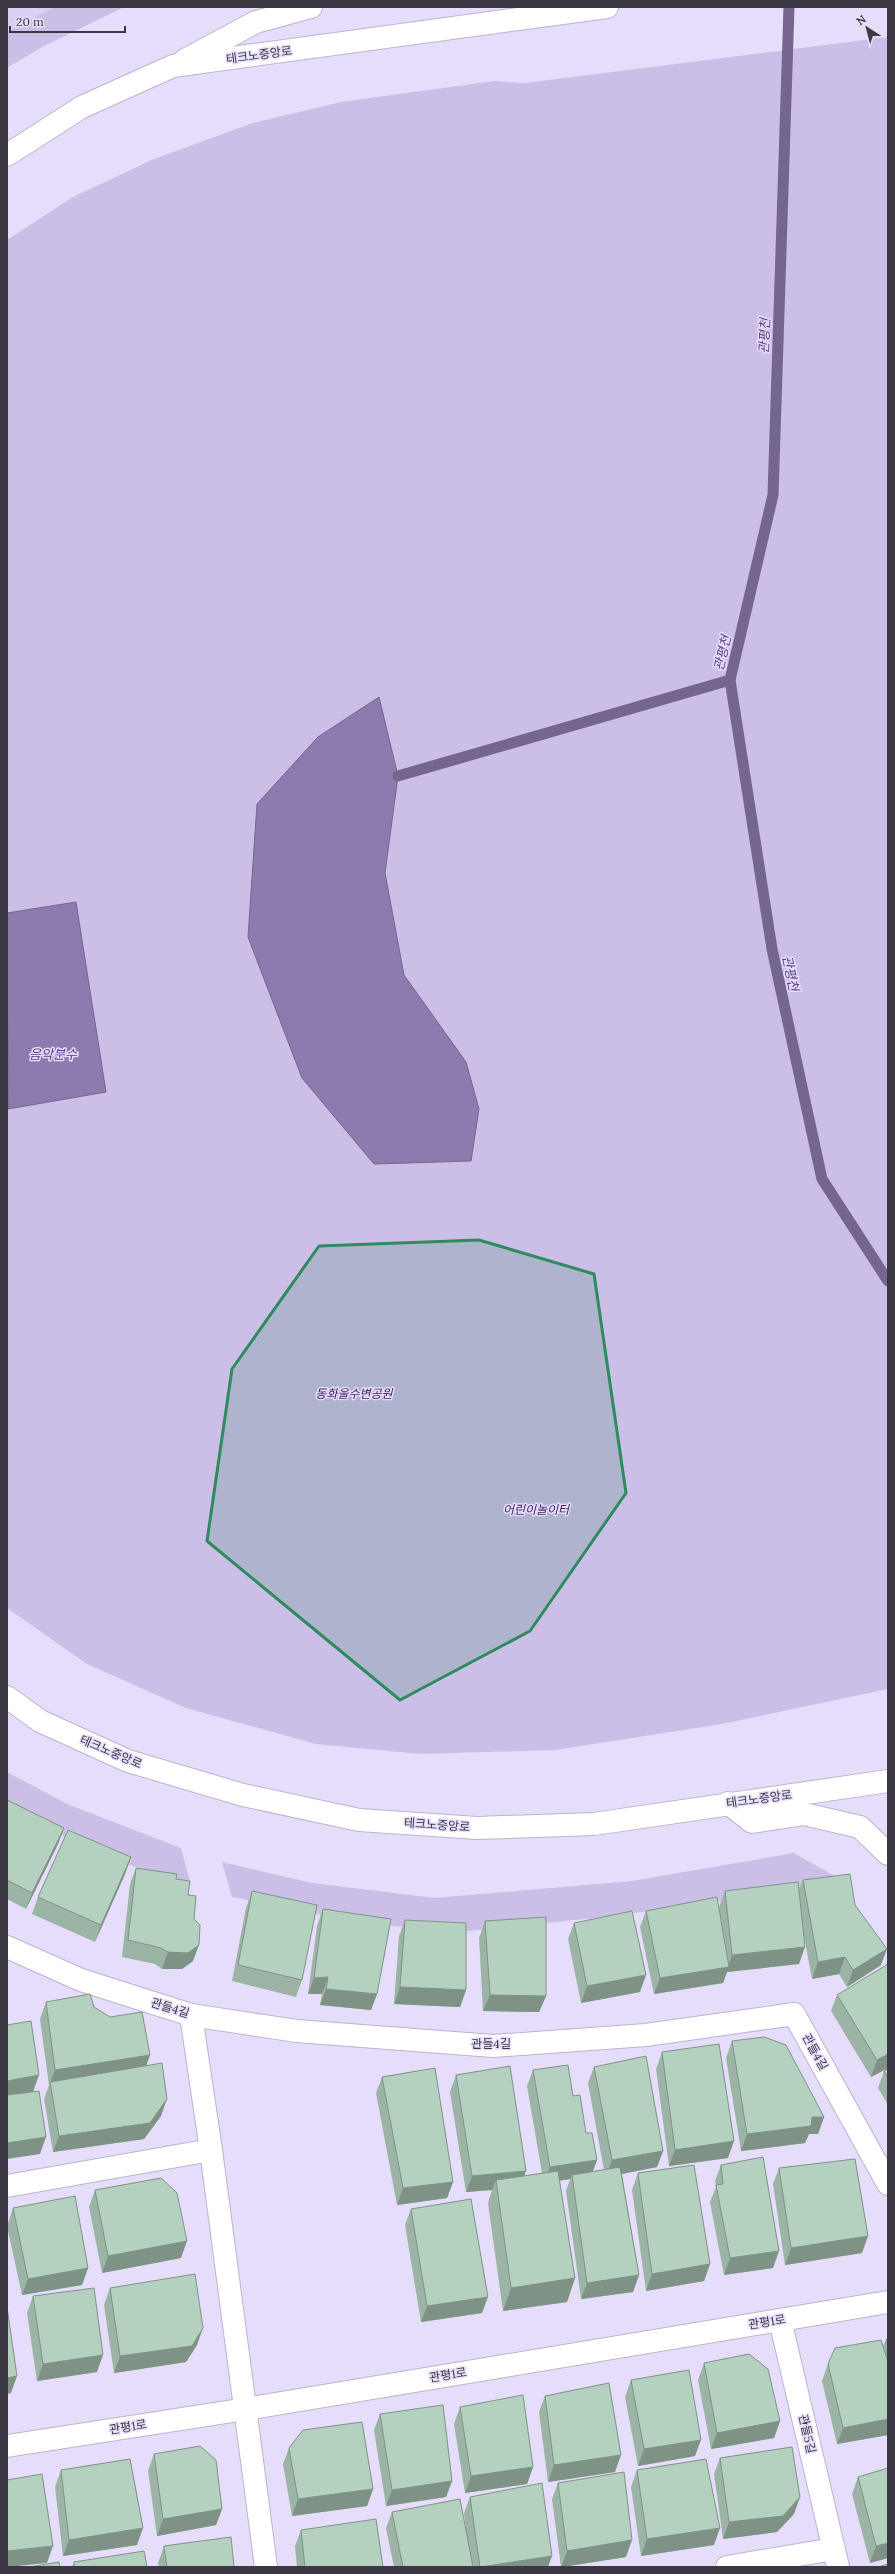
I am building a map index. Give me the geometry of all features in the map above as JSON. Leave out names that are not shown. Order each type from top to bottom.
[{"type":"street","points":[[174,66],[256,22],[311,7]]},
{"type":"street","name":"테크노중앙로","points":[[7,155],[82,107],[174,66],[607,7]]},
{"type":"street","name":"테크노중앙로","points":[[7,1697],[40,1721],[128,1761],[243,1794],[359,1820],[476,1828],[594,1824],[728,1803],[888,1781]]},
{"type":"street","points":[[728,1803],[752,1822],[804,1814],[860,1827],[888,1854]]},
{"type":"street","name":"관들4길","points":[[7,1947],[81,1980],[191,2015],[297,2031],[493,2046],[646,2035],[794,2014],[888,2184]]},
{"type":"street","points":[[191,2015],[211,2150],[266,2567]]},
{"type":"street","points":[[7,2186],[211,2150]]},
{"type":"street","name":"관평1로","points":[[7,2446],[246,2409],[888,2302]]},
{"type":"street","name":"관들5길","points":[[727,2567],[836,2558],[780,2320]]},
{"type":"highlighted area","points":[[479,1240],[594,1274],[626,1493],[530,1631],[400,1700],[207,1541],[232,1369],[319,1246]]},
{"type":"shaded area","points":[[7,7],[55,7],[7,32]]},
{"type":"green space","points":[[55,7],[124,7],[42,47],[7,68],[7,32]]},
{"type":"green space","name":"동화울수변공원","points":[[888,37],[888,1689],[722,1724],[555,1750],[420,1754],[316,1744],[186,1708],[87,1664],[7,1608],[7,240],[73,197],[154,159],[253,123],[341,102],[494,81],[525,83]]},
{"type":"green space","points":[[7,1772],[67,1804],[181,1848],[191,1885],[103,1856],[7,1809]]},
{"type":"green space","points":[[794,1853],[847,1883],[613,1916],[460,1932],[361,1923],[232,1897],[222,1862],[312,1883],[435,1898],[632,1881]]},
{"type":"water","points":[[379,697],[398,776],[385,873],[404,975],[466,1062],[479,1109],[471,1161],[374,1164],[302,1078],[248,937],[257,804],[318,737]]},
{"type":"water","name":"음악분수","points":[[76,902],[106,1092],[8,1109],[7,913]]},
{"type":"building","points":[[7,1800],[64,1828],[32,1893],[7,1880]]},
{"type":"building","points":[[68,1830],[131,1857],[101,1925],[38,1897]]},
{"type":"building","points":[[136,1868],[177,1874],[176,1879],[190,1881],[188,1895],[196,1896],[194,1919],[200,1925],[199,1945],[188,1953],[168,1952],[161,1948],[128,1940]]},
{"type":"building","points":[[850,1874],[855,1905],[887,1949],[853,1970],[845,1957],[818,1962],[803,1880]]},
{"type":"building","points":[[798,1882],[805,1947],[732,1955],[725,1891]]},
{"type":"building","points":[[252,1891],[317,1905],[302,1980],[238,1965]]},
{"type":"building","points":[[717,1897],[729,1967],[660,1978],[646,1911]]},
{"type":"building","points":[[323,1909],[391,1919],[377,1994],[326,1989],[328,1977],[314,1978]]},
{"type":"building","points":[[632,1911],[646,1975],[587,1986],[574,1923]]},
{"type":"building","points":[[546,1917],[546,1996],[490,1995],[485,1921]]},
{"type":"building","points":[[405,1920],[466,1923],[466,1990],[400,1987]]},
{"type":"building","points":[[888,1964],[888,2054],[877,2060],[837,1995]]},
{"type":"building","points":[[90,1994],[94,2007],[110,2017],[142,2012],[150,2055],[55,2070],[46,2002]]},
{"type":"building","points":[[31,2021],[39,2075],[7,2081],[7,2025]]},
{"type":"building","points":[[764,2037],[786,2045],[824,2117],[812,2117],[811,2126],[747,2134],[732,2041]]},
{"type":"building","points":[[719,2044],[734,2141],[675,2150],[662,2052]]},
{"type":"building","points":[[646,2056],[663,2151],[612,2160],[594,2067]]},
{"type":"building","points":[[162,2063],[167,2099],[150,2123],[59,2136],[50,2082]]},
{"type":"building","points":[[568,2065],[573,2096],[580,2095],[586,2133],[592,2133],[597,2160],[550,2167],[533,2070]]},
{"type":"building","points":[[510,2066],[526,2171],[472,2176],[456,2075]]},
{"type":"building","points":[[435,2068],[453,2182],[403,2188],[382,2077]]},
{"type":"building","points":[[888,2069],[888,2078],[884,2071]]},
{"type":"building","points":[[39,2091],[46,2137],[7,2143],[7,2095]]},
{"type":"building","points":[[763,2157],[779,2251],[730,2258],[716,2185],[723,2184],[721,2165]]},
{"type":"building","points":[[855,2159],[868,2236],[791,2248],[779,2168]]},
{"type":"building","points":[[694,2165],[710,2264],[652,2274],[638,2173]]},
{"type":"building","points":[[620,2167],[639,2275],[587,2283],[572,2175]]},
{"type":"building","points":[[558,2171],[575,2278],[511,2288],[496,2180]]},
{"type":"building","points":[[161,2178],[177,2193],[187,2241],[108,2256],[95,2190]]},
{"type":"building","points":[[75,2196],[88,2268],[28,2279],[13,2208]]},
{"type":"building","points":[[471,2199],[488,2297],[427,2306],[411,2209]]},
{"type":"building","points":[[195,2274],[203,2328],[192,2346],[120,2356],[110,2288]]},
{"type":"building","points":[[94,2288],[103,2355],[43,2364],[33,2296]]},
{"type":"building","points":[[7,2307],[17,2376],[7,2378]]},
{"type":"building","points":[[881,2340],[888,2362],[888,2419],[843,2428],[828,2364],[835,2348]]},
{"type":"building","points":[[749,2354],[768,2369],[780,2421],[717,2433],[704,2363]]},
{"type":"building","points":[[689,2370],[701,2440],[644,2449],[631,2380]]},
{"type":"building","points":[[609,2383],[621,2455],[554,2465],[545,2396]]},
{"type":"building","points":[[523,2395],[533,2467],[471,2476],[460,2407]]},
{"type":"building","points":[[443,2405],[452,2481],[392,2490],[380,2414]]},
{"type":"building","points":[[362,2422],[373,2489],[298,2499],[289,2448],[303,2430]]},
{"type":"building","points":[[200,2446],[216,2460],[222,2509],[163,2519],[154,2454]]},
{"type":"building","points":[[792,2447],[800,2497],[783,2516],[729,2522],[720,2458]]},
{"type":"building","points":[[130,2459],[143,2528],[69,2540],[61,2470]]},
{"type":"building","points":[[706,2459],[720,2528],[647,2539],[637,2470]]},
{"type":"building","points":[[888,2468],[888,2543],[876,2546],[858,2477]]},
{"type":"building","points":[[624,2472],[632,2540],[567,2551],[558,2483]]},
{"type":"building","points":[[42,2474],[53,2546],[7,2551],[7,2480]]},
{"type":"building","points":[[542,2483],[552,2556],[480,2567],[470,2497]]},
{"type":"building","points":[[460,2499],[473,2567],[403,2567],[392,2512]]},
{"type":"building","points":[[376,2519],[383,2567],[305,2567],[301,2530]]},
{"type":"building","points":[[231,2537],[234,2567],[167,2567],[164,2546]]},
{"type":"building","points":[[144,2551],[147,2567],[74,2567],[74,2562]]},
{"type":"building","points":[[59,2562],[60,2567],[29,2567]]},
{"type":"building","points":[[888,2564],[888,2567],[881,2567],[881,2566]]},
{"type":"waterway","name":"관평천","points":[[789,7],[773,495],[730,680],[772,949],[822,1179],[888,1281]]},
{"type":"waterway","points":[[398,776],[730,680]]},
{"type":"park label","name":"어린이놀이터","points":[[536,1510]]}]
